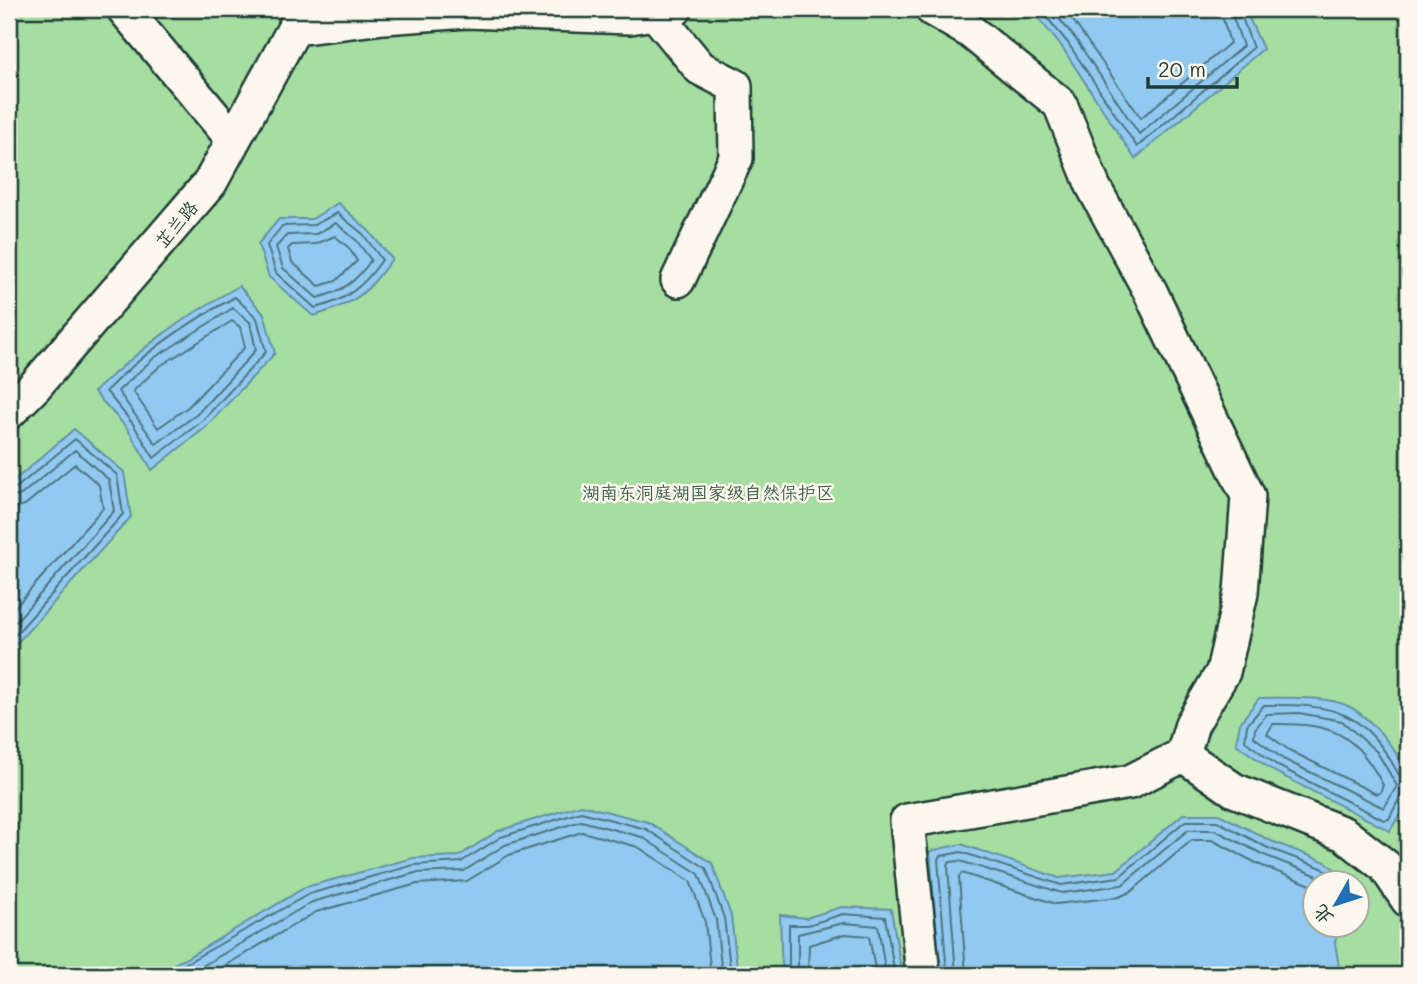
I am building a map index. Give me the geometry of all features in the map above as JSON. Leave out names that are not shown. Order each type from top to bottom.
[{"type":"street","points":[[124,9],[232,138]]},
{"type":"street","points":[[923,975],[907,821],[1130,782],[1183,755],[1192,724],[1223,672],[1241,593],[1248,496],[1150,291],[1093,186],[1060,104],[970,31],[932,9]]},
{"type":"street","points":[[300,18],[383,17],[467,11],[630,17],[665,11],[700,68],[735,86],[736,158],[678,280]]},
{"type":"street","name":"芷兰路","points":[[9,412],[210,183],[232,138],[300,18]]},
{"type":"street","points":[[1183,755],[1234,789],[1344,834],[1385,866],[1408,900]]},
{"type":"green space","name":"湖南东洞庭湖国家级自然保护区","points":[[9,9],[1408,9],[1408,975],[9,975]]},
{"type":"water","points":[[1031,9],[1245,9],[1263,49],[1135,159],[1062,47]]},
{"type":"water","points":[[338,203],[368,230],[392,259],[359,296],[340,307],[313,316],[269,277],[258,244],[279,219],[312,219]]},
{"type":"water","points":[[239,286],[264,314],[275,353],[206,427],[152,470],[127,428],[94,392],[163,334]]},
{"type":"water","points":[[74,429],[124,472],[131,517],[9,652],[9,485]]},
{"type":"water","points":[[1259,698],[1306,698],[1341,703],[1370,722],[1391,746],[1406,773],[1406,802],[1390,831],[1275,772],[1236,744],[1240,723]]},
{"type":"water","points":[[581,805],[648,822],[712,863],[731,916],[738,975],[148,975],[183,960],[306,887],[413,858],[459,856],[498,831]]},
{"type":"water","points":[[1183,814],[1219,814],[1271,841],[1326,862],[1334,869],[1302,869],[1302,939],[1336,939],[1340,974],[940,975],[930,851],[961,844],[1059,878],[1116,871]]},
{"type":"water","points":[[842,907],[891,909],[902,975],[782,975],[780,915],[806,918]]}]
